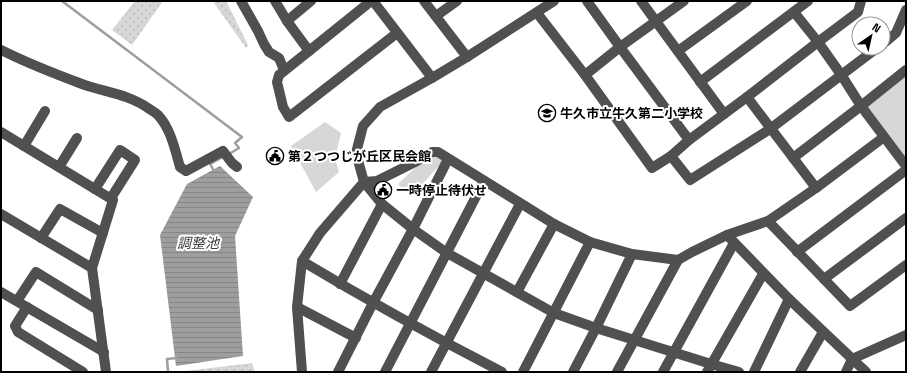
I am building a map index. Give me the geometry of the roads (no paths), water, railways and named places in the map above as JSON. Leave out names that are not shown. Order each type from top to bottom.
[{"type":"street","points":[[241,1],[264,44],[269,52],[279,58],[284,70]]},
{"type":"street","points":[[275,1],[287,21],[309,50]]},
{"type":"street","points":[[287,21],[311,1]]},
{"type":"street","points":[[397,33],[289,117],[283,107],[277,82],[279,75],[372,1],[426,70],[432,78]]},
{"type":"street","points":[[424,1],[467,57]]},
{"type":"street","points":[[436,16],[457,1]]},
{"type":"street","points":[[554,1],[467,57],[380,107],[363,126],[356,154],[364,182],[382,204],[413,229],[447,253],[554,313],[674,353],[709,368],[739,372]]},
{"type":"street","points":[[587,1],[689,140]]},
{"type":"street","points":[[641,1],[724,114]]},
{"type":"street","points":[[584,75],[684,1]]},
{"type":"street","points":[[678,51],[747,1]]},
{"type":"street","points":[[700,82],[808,1]]},
{"type":"street","points":[[537,13],[652,168],[671,156],[689,140],[858,12],[861,1]]},
{"type":"street","points":[[891,37],[896,33],[906,10]]},
{"type":"street","points":[[794,12],[818,42],[861,106],[906,166]]},
{"type":"street","points":[[1,50],[17,58],[84,84],[126,96],[140,102],[157,114],[166,126],[180,167],[186,171],[224,151],[232,163],[237,167]]},
{"type":"street","points":[[671,156],[690,180],[770,129],[867,56]]},
{"type":"street","points":[[793,158],[906,70]]},
{"type":"street","points":[[747,97],[816,188]]},
{"type":"street","points":[[24,146],[45,111]]},
{"type":"street","points":[[1,132],[112,200],[92,268],[106,372]]},
{"type":"street","points":[[617,372],[678,260],[727,235],[768,221],[816,188],[884,137]]},
{"type":"street","points":[[59,167],[77,138]]},
{"type":"street","points":[[95,189],[120,150],[135,160],[110,198]]},
{"type":"street","points":[[302,372],[297,307],[302,261],[320,232],[364,182],[377,181],[432,152],[438,152],[520,204],[554,224],[590,242],[632,254],[678,260]]},
{"type":"street","points":[[338,372],[448,159]]},
{"type":"street","points":[[797,252],[906,170]]},
{"type":"street","points":[[385,372],[484,181]]},
{"type":"street","points":[[340,284],[382,204]]},
{"type":"street","points":[[431,372],[520,204]]},
{"type":"street","points":[[41,238],[60,209],[103,233]]},
{"type":"street","points":[[1,214],[92,268]]},
{"type":"street","points":[[824,279],[906,218]]},
{"type":"street","points":[[768,221],[850,306],[906,265]]},
{"type":"street","points":[[517,292],[554,224]]},
{"type":"street","points":[[727,235],[789,300],[866,372]]},
{"type":"street","points":[[523,372],[590,242]]},
{"type":"street","points":[[663,372],[734,243]]},
{"type":"street","points":[[573,372],[632,254]]},
{"type":"street","points":[[302,261],[373,303],[502,372]]},
{"type":"street","points":[[17,301],[36,272],[98,310]]},
{"type":"street","points":[[709,368],[763,274]]},
{"type":"street","points":[[1,292],[104,352]]},
{"type":"street","points":[[754,372],[789,300]]},
{"type":"street","points":[[27,307],[15,326],[18,332],[83,372]]},
{"type":"street","points":[[297,307],[356,338]]},
{"type":"street","points":[[800,372],[823,332]]},
{"type":"street","points":[[846,372],[852,359],[906,335]]},
{"type":"water","name":"調整池","points":[[220,166],[253,197],[235,236],[243,356],[176,366],[160,235],[187,184]]},
{"type":"waterway","points":[[62,1],[242,137],[235,143],[239,148],[229,154]]},
{"type":"waterway","points":[[214,171],[210,164],[225,156]]},
{"type":"waterway","points":[[168,372],[167,359],[177,358]]},
{"type":"place","name":"牛久市立牛久第二小学校","points":[[547,113]]},
{"type":"place","name":"第２つつじが丘区民会館","points":[[275,156]]},
{"type":"place","name":"一時停止待伏せ","points":[[383,190]]}]
